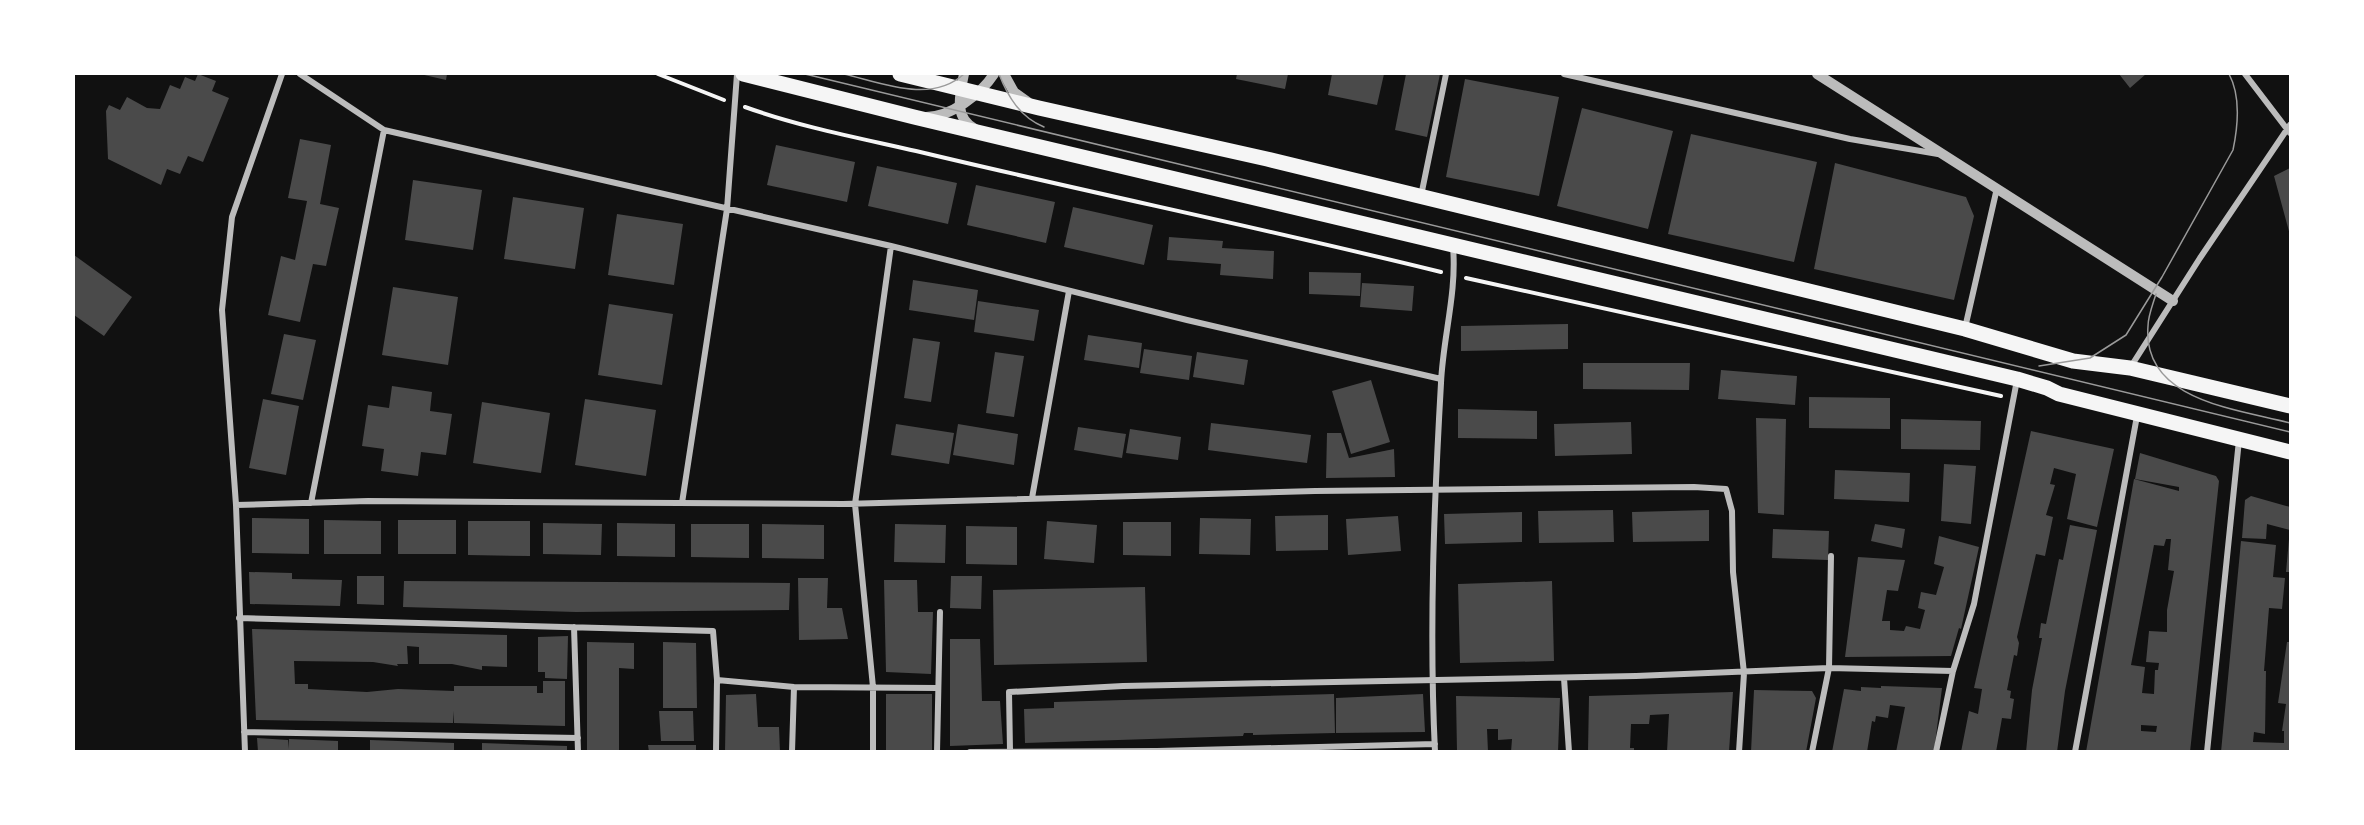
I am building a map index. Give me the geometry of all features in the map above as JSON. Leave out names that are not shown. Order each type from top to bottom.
[{"type":"main road","points":[[743,74],[914,117],[1453,243],[2059,394],[2137,416],[2290,452]]},
{"type":"main road","points":[[900,74],[965,96],[1039,108],[1189,140],[1965,329],[2073,361],[2130,368],[2290,406]]},
{"type":"street","points":[[245,752],[236,505],[222,310],[232,217],[282,74]]},
{"type":"street","points":[[300,74],[384,130],[891,246],[1069,291],[1441,379]]},
{"type":"street","points":[[682,503],[727,209],[737,74]]},
{"type":"street","points":[[964,74],[964,120],[984,133]]},
{"type":"street","points":[[914,117],[938,116],[994,74]]},
{"type":"street","points":[[1004,74],[1014,92],[1039,108]]},
{"type":"street","points":[[1421,196],[1446,74]]},
{"type":"street","points":[[1564,74],[1850,139],[1944,155]]},
{"type":"street","points":[[1817,74],[2174,301]]},
{"type":"street","points":[[2130,368],[2289,130],[2245,74]]},
{"type":"street","points":[[312,503],[384,130]]},
{"type":"street","points":[[1965,329],[1997,188]]},
{"type":"street","points":[[970,752],[1435,748],[1432,681],[1436,490],[1441,379],[1455,276],[1453,243]]},
{"type":"street","points":[[873,752],[873,687],[855,504],[891,246]]},
{"type":"street","points":[[1032,498],[1069,291]]},
{"type":"street","points":[[1936,752],[1953,671],[1974,604],[2016,385]]},
{"type":"street","points":[[2075,752],[2137,416]]},
{"type":"street","points":[[2206,752],[2239,440]]},
{"type":"street","points":[[236,505],[368,501],[855,504],[1436,490],[1694,487],[1726,489],[1730,496],[1733,572],[1744,673],[1739,752]]},
{"type":"street","points":[[1812,752],[1829,668],[1831,556]]},
{"type":"street","points":[[937,752],[940,612]]},
{"type":"street","points":[[239,618],[713,631],[717,680],[716,752]]},
{"type":"street","points":[[574,627],[578,752]]},
{"type":"street","points":[[1010,751],[1009,692],[1123,686],[1564,678],[1829,668],[1953,671]]},
{"type":"street","points":[[1564,678],[1569,752]]},
{"type":"street","points":[[717,680],[794,687],[938,688]]},
{"type":"street","points":[[792,752],[794,687]]},
{"type":"street","points":[[244,732],[578,738]]},
{"type":"path","points":[[658,74],[736,104],[846,136],[1073,189],[1204,216],[1455,276],[1994,395],[2004,396],[2016,385]]},
{"type":"building","points":[[198,74],[216,81],[212,91],[229,98],[203,162],[188,156],[180,174],[167,169],[161,185],[108,159],[106,111],[109,105],[120,110],[127,97],[147,108],[160,109],[170,85],[180,89],[185,77],[195,81]]},
{"type":"building","points":[[420,74],[447,74],[446,80]]},
{"type":"building","points":[[1237,74],[1288,74],[1285,89],[1236,79]]},
{"type":"building","points":[[1332,74],[1384,74],[1377,105],[1328,95]]},
{"type":"building","points":[[1406,74],[1440,74],[1427,137],[1395,130]]},
{"type":"building","points":[[2119,74],[2146,74],[2130,88]]},
{"type":"building","points":[[1465,79],[1559,97],[1539,196],[1446,177]]},
{"type":"building","points":[[1582,108],[1673,131],[1648,229],[1557,206]]},
{"type":"building","points":[[1691,134],[1817,162],[1794,262],[1668,234]]},
{"type":"building","points":[[300,139],[331,145],[320,204],[339,208],[326,266],[313,264],[300,322],[268,315],[281,256],[295,260],[307,201],[288,198]]},
{"type":"building","points":[[776,145],[855,162],[847,202],[767,185]]},
{"type":"building","points":[[1835,163],[1966,197],[1974,216],[1954,300],[1814,269]]},
{"type":"building","points":[[877,166],[957,183],[948,224],[868,206]]},
{"type":"building","points":[[2290,168],[2290,235],[2274,176]]},
{"type":"building","points":[[413,180],[482,190],[473,250],[405,240]]},
{"type":"building","points":[[976,185],[1055,202],[1046,243],[967,225]]},
{"type":"building","points":[[513,197],[584,208],[575,269],[504,259]]},
{"type":"building","points":[[1073,207],[1153,225],[1144,265],[1064,247]]},
{"type":"building","points":[[617,214],[683,224],[674,285],[608,275]]},
{"type":"building","points":[[1169,237],[1223,241],[1222,248],[1274,251],[1273,279],[1220,275],[1221,264],[1167,260]]},
{"type":"building","points":[[74,255],[132,297],[104,336],[74,315]]},
{"type":"building","points":[[1309,272],[1361,273],[1360,296],[1309,294]]},
{"type":"building","points":[[913,280],[978,290],[974,320],[909,310]]},
{"type":"building","points":[[1362,283],[1414,286],[1412,311],[1360,307]]},
{"type":"building","points":[[393,287],[458,297],[448,365],[382,355]]},
{"type":"building","points":[[978,301],[1039,310],[1034,341],[974,332]]},
{"type":"building","points":[[609,304],[673,314],[662,385],[598,375]]},
{"type":"building","points":[[1568,324],[1568,349],[1461,351],[1461,326]]},
{"type":"building","points":[[284,334],[316,340],[303,400],[271,394]]},
{"type":"building","points":[[1088,335],[1142,343],[1139,368],[1084,360]]},
{"type":"building","points":[[913,338],[940,342],[931,402],[904,398]]},
{"type":"building","points":[[1144,349],[1192,356],[1189,380],[1140,373]]},
{"type":"building","points":[[995,352],[1024,356],[1014,417],[986,413]]},
{"type":"building","points":[[1197,352],[1248,360],[1244,385],[1193,377]]},
{"type":"building","points":[[1583,363],[1690,363],[1689,390],[1583,389]]},
{"type":"building","points":[[1721,370],[1797,376],[1795,405],[1718,399]]},
{"type":"building","points":[[1371,380],[1390,442],[1351,454],[1332,391]]},
{"type":"building","points":[[392,386],[432,392],[430,411],[452,414],[446,455],[421,452],[418,476],[381,471],[384,449],[362,446],[368,405],[389,408]]},
{"type":"building","points":[[1809,397],[1890,398],[1890,429],[1809,428]]},
{"type":"building","points":[[263,399],[299,406],[286,475],[249,468]]},
{"type":"building","points":[[585,399],[656,410],[646,476],[575,465]]},
{"type":"building","points":[[482,402],[550,413],[541,473],[473,463]]},
{"type":"building","points":[[1458,409],[1537,411],[1537,439],[1458,438]]},
{"type":"building","points":[[1756,418],[1786,419],[1784,515],[1758,513]]},
{"type":"building","points":[[1901,419],[1981,421],[1980,450],[1901,449]]},
{"type":"building","points":[[1631,422],[1632,454],[1555,456],[1554,424]]},
{"type":"building","points":[[1211,423],[1311,435],[1307,463],[1208,450]]},
{"type":"building","points":[[896,424],[954,433],[949,464],[891,455]]},
{"type":"building","points":[[958,424],[1018,434],[1014,465],[953,455]]},
{"type":"building","points":[[1078,427],[1126,434],[1122,458],[1074,450]]},
{"type":"building","points":[[1130,429],[1181,437],[1178,460],[1126,453]]},
{"type":"building","points":[[2031,431],[2114,449],[2097,527],[2067,519],[2076,474],[2054,468],[2050,484],[2055,485],[2046,515],[2053,517],[2045,556],[2036,554],[2017,637],[2019,643],[2017,656],[2014,655],[2007,690],[2011,691],[2010,698],[2014,699],[2011,719],[2002,718],[1996,752],[1961,752],[1969,711],[1978,714],[1982,689],[1974,688]]},
{"type":"building","points":[[1327,433],[1341,433],[1349,458],[1394,449],[1395,477],[1326,478]]},
{"type":"building","points":[[2140,453],[2216,476],[2219,481],[2190,752],[2086,752],[2134,479],[2179,491],[2179,487],[2135,479]],"holes":[[[2166,539],[2171,539],[2168,570],[2174,571],[2167,610],[2167,632],[2149,631],[2146,662],[2159,663],[2158,670],[2155,670],[2154,694],[2142,693],[2145,667],[2131,665],[2154,545],[2164,546]],[[2141,725],[2157,726],[2156,732],[2141,731]]]},
{"type":"building","points":[[1944,464],[1976,466],[1971,524],[1941,521]]},
{"type":"building","points":[[1835,470],[1910,473],[1909,502],[1834,499]]},
{"type":"building","points":[[2251,496],[2290,507],[2290,530],[2267,524],[2266,539],[2242,538],[2245,500]]},
{"type":"building","points":[[1613,510],[1614,542],[1539,543],[1538,511]]},
{"type":"building","points":[[1709,510],[1709,541],[1633,542],[1632,512]]},
{"type":"building","points":[[1522,512],[1522,542],[1445,544],[1444,514]]},
{"type":"building","points":[[1328,515],[1328,550],[1276,551],[1275,516]]},
{"type":"building","points":[[1398,516],[1401,551],[1348,555],[1346,519]]},
{"type":"building","points":[[252,518],[309,519],[309,554],[252,553]]},
{"type":"building","points":[[1200,518],[1251,519],[1250,555],[1199,554]]},
{"type":"building","points":[[324,520],[381,521],[381,554],[324,554]]},
{"type":"building","points":[[398,520],[456,520],[456,554],[398,554]]},
{"type":"building","points":[[468,521],[530,521],[530,556],[468,555]]},
{"type":"building","points":[[1047,521],[1097,525],[1094,563],[1044,559]]},
{"type":"building","points":[[1123,522],[1171,522],[1171,556],[1123,555]]},
{"type":"building","points":[[543,523],[602,524],[601,555],[543,554]]},
{"type":"building","points":[[617,523],[675,524],[675,557],[617,556]]},
{"type":"building","points":[[691,524],[749,524],[749,558],[691,557]]},
{"type":"building","points":[[762,524],[824,525],[824,559],[762,558]]},
{"type":"building","points":[[895,524],[946,525],[945,563],[894,562]]},
{"type":"building","points":[[1875,524],[1905,529],[1902,548],[1871,541]]},
{"type":"building","points":[[2070,525],[2097,530],[2065,691],[2057,752],[2026,752],[2032,690],[2042,638],[2039,638],[2041,623],[2046,624],[2059,559],[2063,560]]},
{"type":"building","points":[[966,526],[1017,527],[1017,565],[966,564]]},
{"type":"building","points":[[1773,529],[1829,531],[1828,560],[1772,558]]},
{"type":"building","points":[[1939,536],[1979,547],[1961,629],[1959,628],[1951,656],[1845,657],[1858,557],[1905,560],[1898,591],[1887,590],[1882,621],[1890,621],[1890,630],[1904,631],[1906,626],[1920,629],[1925,610],[1918,608],[1921,592],[1936,595],[1944,567],[1934,564]]},
{"type":"building","points":[[2289,539],[2290,572],[2286,572]]},
{"type":"building","points":[[2241,541],[2276,545],[2273,577],[2285,578],[2282,609],[2269,608],[2264,671],[2266,671],[2265,734],[2254,732],[2253,742],[2284,743],[2284,731],[2282,731],[2286,704],[2278,703],[2287,642],[2290,642],[2290,752],[2221,752]]},
{"type":"building","points":[[249,572],[292,573],[292,579],[342,580],[340,606],[250,604]]},
{"type":"building","points":[[357,576],[384,576],[384,605],[357,604]]},
{"type":"building","points":[[951,576],[982,576],[981,609],[950,608]]},
{"type":"building","points":[[798,578],[828,578],[827,608],[842,608],[848,639],[799,640]]},
{"type":"building","points":[[884,580],[917,580],[918,612],[933,612],[931,674],[886,672]]},
{"type":"building","points":[[404,581],[790,583],[789,610],[576,612],[403,607]]},
{"type":"building","points":[[1552,581],[1554,661],[1460,663],[1458,584]]},
{"type":"building","points":[[1145,587],[1147,662],[994,665],[993,590]]},
{"type":"building","points":[[252,629],[507,635],[507,667],[482,666],[482,670],[452,664],[419,664],[419,647],[407,646],[408,664],[397,664],[398,666],[373,662],[294,661],[295,684],[308,684],[308,689],[367,692],[398,689],[454,691],[454,686],[537,686],[537,693],[543,693],[543,681],[565,681],[565,726],[454,723],[454,711],[453,723],[256,720]]},
{"type":"building","points":[[568,636],[567,679],[545,678],[545,672],[538,672],[538,637]]},
{"type":"building","points":[[950,639],[980,639],[982,701],[1000,701],[1003,744],[950,746]]},
{"type":"building","points":[[587,642],[634,643],[634,669],[619,668],[619,752],[587,752]]},
{"type":"building","points":[[663,642],[696,643],[697,708],[663,708]]},
{"type":"building","points":[[1881,686],[1942,688],[1934,752],[1896,752],[1905,707],[1890,705],[1888,718],[1876,716],[1875,722],[1872,721],[1867,752],[1832,752],[1844,689],[1861,691],[1861,687],[1881,688]]},
{"type":"building","points":[[1754,690],[1812,691],[1816,698],[1806,752],[1751,752]]},
{"type":"building","points":[[1733,692],[1729,752],[1667,752],[1669,714],[1650,715],[1649,724],[1631,724],[1630,748],[1634,748],[1634,752],[1588,752],[1589,696]]},
{"type":"building","points":[[756,694],[758,727],[779,727],[780,752],[725,752],[726,695]]},
{"type":"building","points":[[886,694],[932,694],[932,752],[886,752]]},
{"type":"building","points":[[1334,694],[1335,733],[1253,735],[1253,733],[1244,733],[1243,736],[1025,743],[1024,709],[1054,708],[1054,702]]},
{"type":"building","points":[[1423,694],[1425,732],[1336,733],[1336,698]]},
{"type":"building","points":[[1456,696],[1560,698],[1558,752],[1511,752],[1512,739],[1498,740],[1498,729],[1487,729],[1488,752],[1457,752]]},
{"type":"building","points":[[659,711],[693,711],[694,741],[661,741]]},
{"type":"building","points":[[257,738],[288,740],[288,749],[289,739],[338,741],[338,752],[258,752]]},
{"type":"building","points":[[370,740],[454,743],[454,752],[370,752]]},
{"type":"building","points":[[482,743],[567,746],[567,752],[482,752]]},
{"type":"building","points":[[648,745],[696,745],[696,752],[649,752]]},
{"type":"tram line","points":[[805,74],[2290,432]]},
{"type":"tram line","points":[[844,74],[890,86],[922,90],[951,83],[964,74]]},
{"type":"tram line","points":[[999,74],[1006,91],[1016,105],[1028,118],[1044,127]]},
{"type":"tram line","points":[[2039,366],[2090,358],[2126,335],[2162,277],[2233,150],[2237,101],[2229,74]]},
{"type":"tram line","points":[[2156,294],[2148,326],[2150,351],[2160,371],[2176,386],[2197,397],[2220,406],[2290,423]]}]
